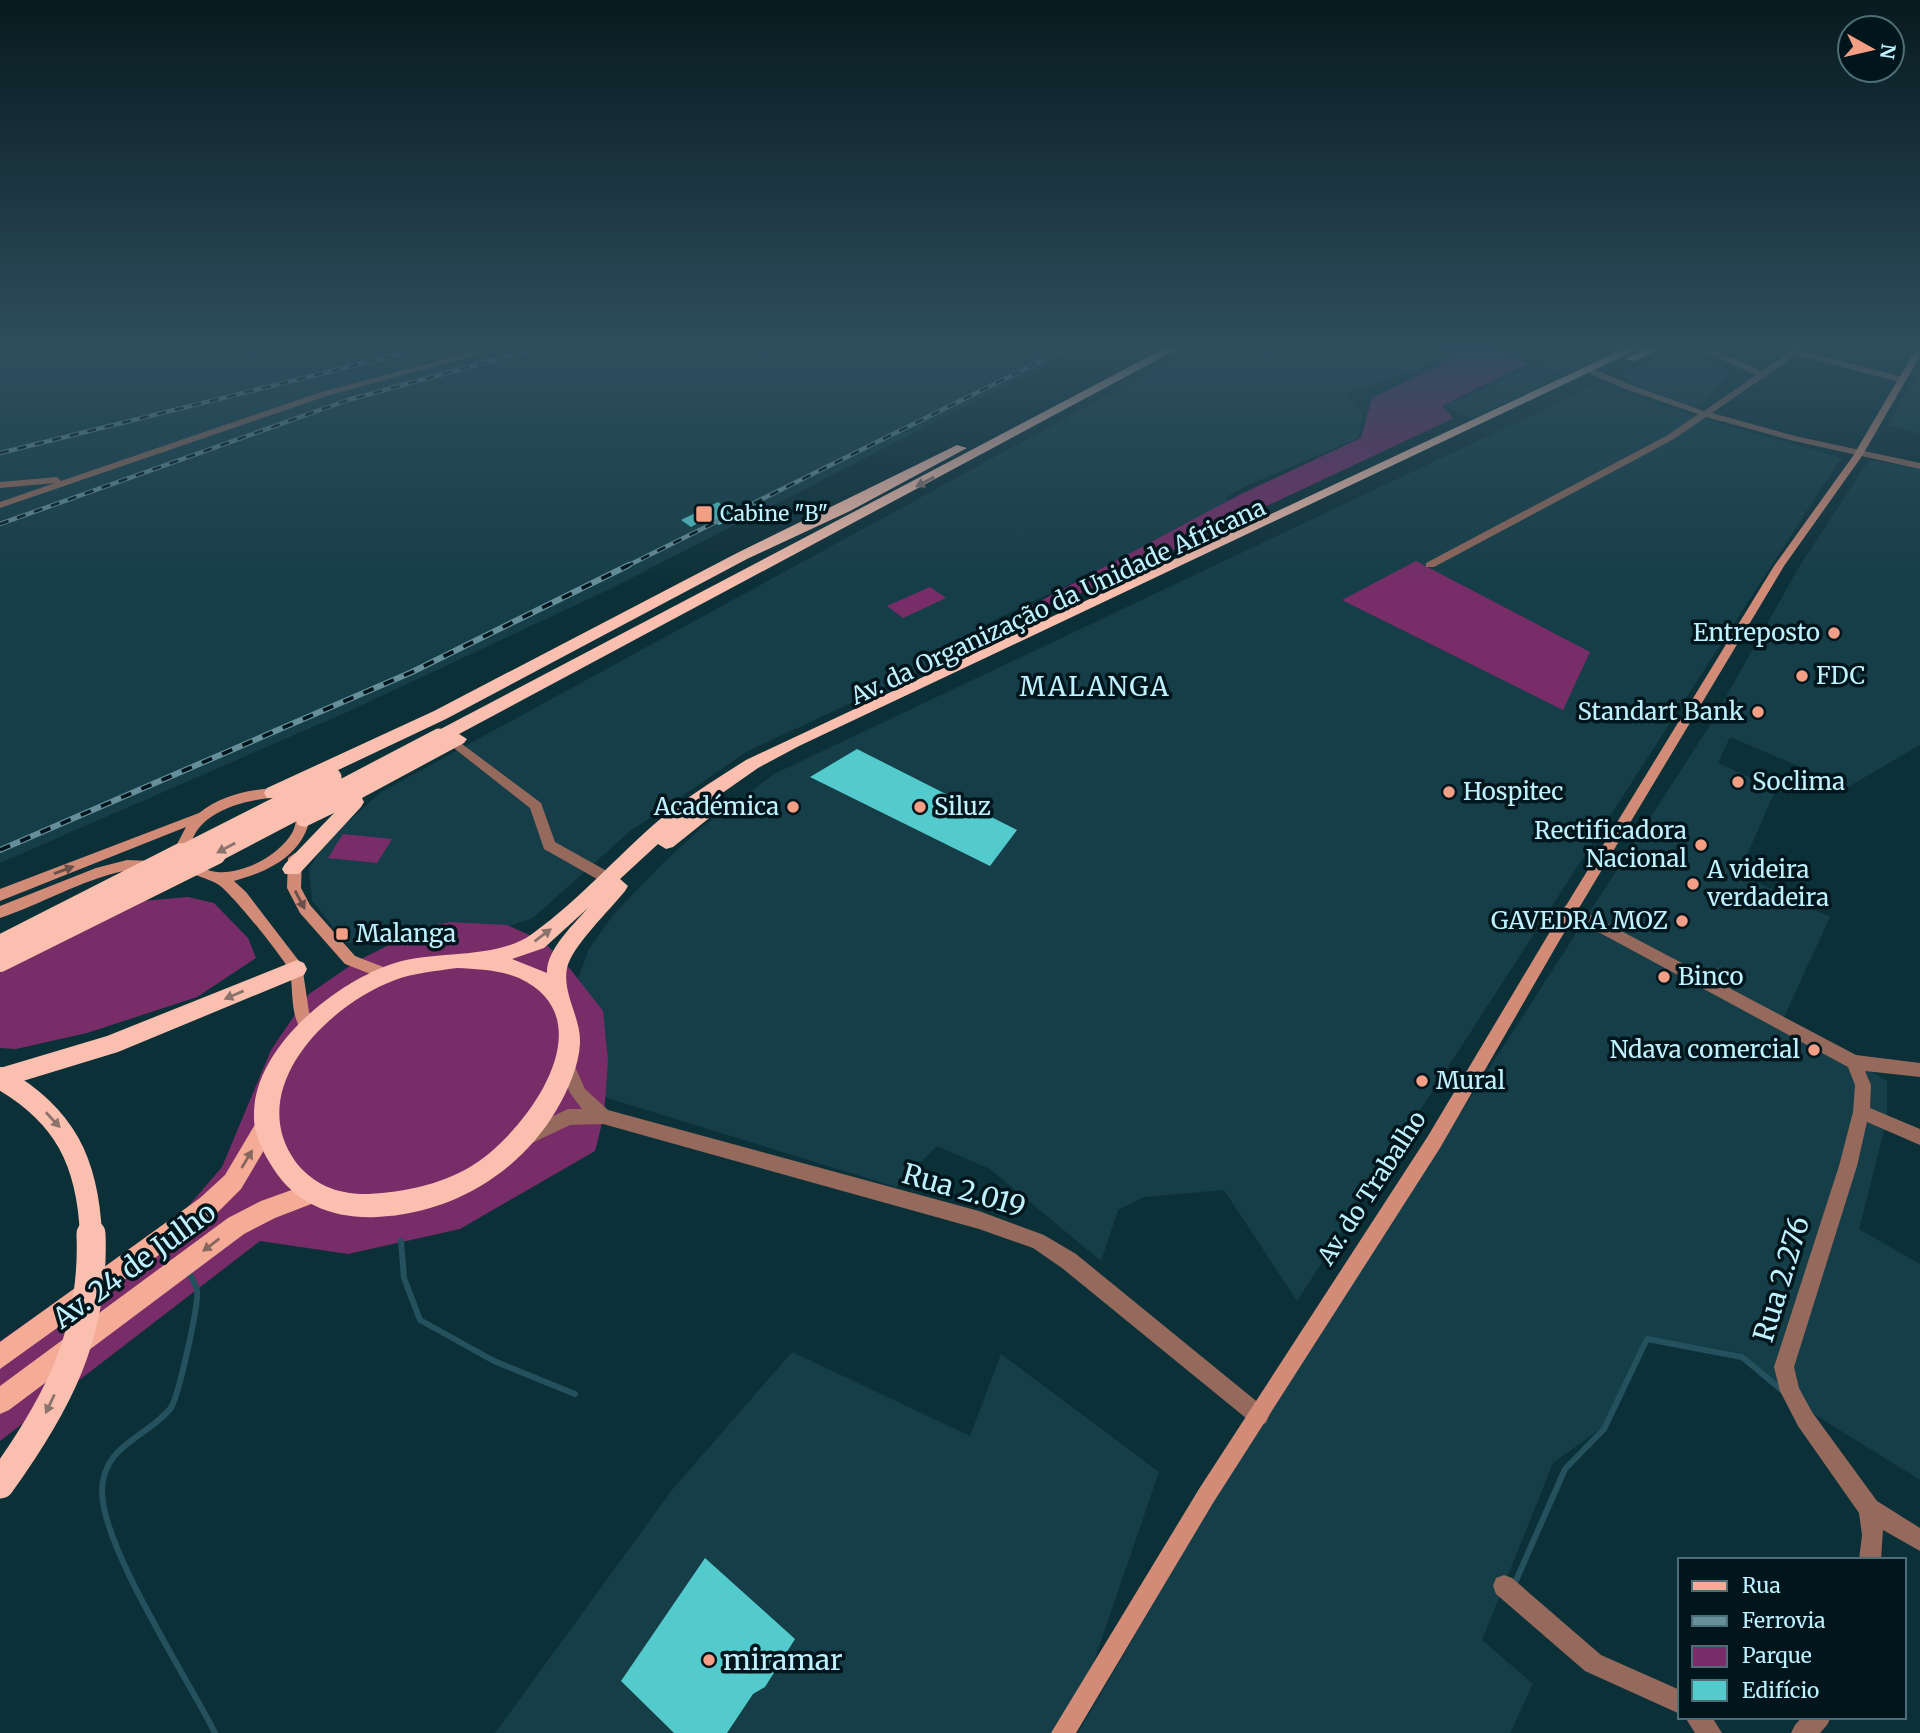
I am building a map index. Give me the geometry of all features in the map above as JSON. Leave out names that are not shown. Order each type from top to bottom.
[{"type":"highway","points":[[0,946],[441,736],[683,597],[869,495],[1003,426]]},
{"type":"highway","points":[[0,961],[214,855],[441,736],[832,538],[888,502],[1029,426]]},
{"type":"highway","name":"Av. da Organização da Unidade Africana","points":[[481,961],[537,942],[609,880],[679,814],[752,764],[793,742],[1474,426]]},
{"type":"highway","name":"Av. da Organização da Unidade Africana","points":[[566,1065],[568,1022],[558,997],[557,967],[591,915],[652,854],[756,776],[826,739],[1478,426]]},
{"type":"highway","points":[[273,793],[440,715],[742,555],[869,495]]},
{"type":"highway","points":[[292,869],[348,808],[441,736]]},
{"type":"highway","points":[[302,828],[384,780]]},
{"type":"highway","points":[[558,997],[534,976],[509,966],[481,961],[435,963],[386,974],[360,986],[311,1027],[286,1053],[267,1101],[265,1128],[279,1158],[312,1194],[337,1205],[407,1203],[444,1194],[491,1167],[521,1141],[550,1103],[566,1065]]},
{"type":"highway","points":[[0,1078],[110,1045],[297,969]]},
{"type":"highway","points":[[0,1078],[36,1101],[66,1133],[84,1172],[93,1240],[87,1314],[72,1356],[37,1430],[0,1484]]},
{"type":"main road","name":"Av. do Trabalho","points":[[1063,1733],[1200,1506],[1434,1142],[1779,566],[1858,453],[1873,426]]},
{"type":"main road","points":[[0,895],[247,795],[273,793],[294,798],[304,811],[292,869],[294,888],[305,909],[341,953],[350,960],[386,974]]},
{"type":"main road","points":[[186,864],[182,848],[184,839],[208,812]]},
{"type":"main road","points":[[0,912],[101,872],[127,865],[186,864],[201,873],[220,877],[267,863],[302,828]]},
{"type":"main road","points":[[220,877],[241,896],[297,969],[301,1014],[311,1027]]},
{"type":"main road","name":"Av. 24 de Julho","points":[[0,1357],[208,1206],[233,1182],[265,1128]]},
{"type":"main road","name":"Av. 24 de Julho","points":[[0,1401],[236,1226],[269,1209],[312,1194]]},
{"type":"street","points":[[0,505],[231,426]]},
{"type":"street","points":[[1430,565],[1688,426]]},
{"type":"street","points":[[1756,426],[1920,466]]},
{"type":"street","points":[[0,485],[51,481],[109,468]]},
{"type":"street","points":[[441,736],[536,806],[549,845],[609,880]]},
{"type":"street","points":[[1570,911],[1854,1062],[1920,1070]]},
{"type":"street","name":"Rua 2.276","points":[[1854,1062],[1863,1084],[1861,1112],[1847,1167],[1784,1367],[1790,1391],[1805,1419],[1869,1509],[1920,1540]]},
{"type":"street","points":[[566,1065],[571,1084],[584,1102],[603,1116]]},
{"type":"street","points":[[1861,1112],[1920,1137]]},
{"type":"street","points":[[521,1141],[568,1117],[603,1116]]},
{"type":"street","name":"Rua 2.019","points":[[603,1116],[979,1220],[1038,1241],[1069,1261],[1143,1319],[1259,1416]]},
{"type":"street","points":[[1869,1509],[1873,1535],[1870,1558]]},
{"type":"street","points":[[1504,1586],[1593,1663],[1678,1701]]},
{"type":"street","points":[[1699,1719],[1710,1733]]},
{"type":"street","points":[[1803,1733],[1817,1719]]},
{"type":"shaded area","points":[[0,426],[928,426],[610,589],[347,712],[0,863]]},
{"type":"shaded area","points":[[1052,426],[1360,426],[1358,438],[1244,487],[1225,498],[1235,505],[978,628],[991,638],[748,751],[629,832],[533,918],[447,947],[346,943],[312,900],[309,869],[326,841],[381,792]]},
{"type":"shaded area","points":[[1510,426],[1728,426],[1841,458],[1297,1301],[1224,1190],[1144,1197],[1118,1210],[1101,1261],[990,1169],[937,1146],[896,1187],[591,1093],[578,978],[589,949],[613,915],[662,864],[701,828],[774,774]]},
{"type":"shaded area","points":[[1890,426],[1920,426],[1920,434]]},
{"type":"shaded area","points":[[1869,460],[1920,468],[1920,745],[1848,787],[1730,737],[1718,763],[1776,789],[1746,857],[1746,877],[1830,917],[1784,1017],[1887,1081],[1887,1119],[1859,1229],[1920,1264],[1920,1480],[1814,1414],[1741,1353],[1645,1336],[1603,1427],[1553,1463],[1482,1640],[1533,1684],[1510,1733],[1078,1733],[1233,1467],[1710,725],[1799,567]]},
{"type":"shaded area","points":[[792,1352],[970,1436],[1001,1354],[1159,1472],[1090,1673],[1052,1733],[495,1733],[672,1490]]},
{"type":"green space","points":[[1364,426],[1437,426],[1026,619],[1001,622],[1241,494],[1361,438]]},
{"type":"green space","points":[[1416,561],[1590,652],[1563,710],[1342,600]]},
{"type":"green space","points":[[930,587],[946,598],[903,618],[887,606]]},
{"type":"green space","points":[[343,834],[392,839],[377,863],[328,858]]},
{"type":"green space","points":[[188,897],[214,903],[248,938],[256,958],[197,997],[87,1033],[16,1049],[0,1048],[0,972],[142,901]]},
{"type":"green space","points":[[449,922],[507,925],[543,941],[571,970],[603,1011],[608,1060],[604,1115],[595,1151],[460,1229],[348,1254],[260,1241],[0,1441],[0,1341],[179,1217],[222,1167],[271,1050],[309,994],[357,961],[421,929]]},
{"type":"building","name":"Cabine \"B\"","points":[[718,502],[738,516],[719,525],[707,518],[691,527],[681,520]]},
{"type":"building","name":"Siluz","points":[[857,749],[1017,830],[990,866],[810,777]]},
{"type":"building","name":"miramar","points":[[705,1558],[795,1639],[765,1687],[753,1694],[727,1733],[674,1733],[621,1681]]},
{"type":"waterway","points":[[401,1241],[404,1278],[420,1320],[494,1361],[575,1394]]},
{"type":"waterway","points":[[188,1271],[196,1288],[197,1299],[174,1402],[160,1419],[117,1453],[109,1463],[102,1492],[106,1516],[131,1579],[215,1733]]},
{"type":"waterway","points":[[1514,1585],[1565,1469],[1604,1429],[1647,1339],[1742,1357],[1783,1391]]},
{"type":"railway","points":[[0,453],[110,426]]},
{"type":"railway","points":[[0,524],[275,426]]},
{"type":"railway","points":[[625,567],[910,426]]},
{"type":"railway","points":[[0,850],[412,672],[629,565]]},
{"type":"place","name":"Cabine \"B\"","points":[[704,514]]},
{"type":"place","name":"Entreposto","points":[[1834,633]]},
{"type":"place","name":"FDC","points":[[1802,676]]},
{"type":"place","name":"Standart Bank","points":[[1758,712]]},
{"type":"place","name":"Soclima","points":[[1738,782]]},
{"type":"place","name":"Hospitec","points":[[1449,792]]},
{"type":"place","name":"Académica","points":[[793,807]]},
{"type":"place","name":"Siluz","points":[[920,807]]},
{"type":"place","name":"Rectificadora Nacional","points":[[1701,845]]},
{"type":"place","name":"A videira verdadeira","points":[[1693,884]]},
{"type":"place","name":"GAVEDRA MOZ","points":[[1682,921]]},
{"type":"place","name":"Malanga","points":[[342,934]]},
{"type":"place","name":"Binco","points":[[1664,977]]},
{"type":"place","name":"Ndava comercial","points":[[1814,1050]]},
{"type":"place","name":"Mural","points":[[1422,1081]]},
{"type":"place","name":"miramar","points":[[709,1660]]},
{"type":"district","name":"MALANGA","points":[[1095,687]]}]
